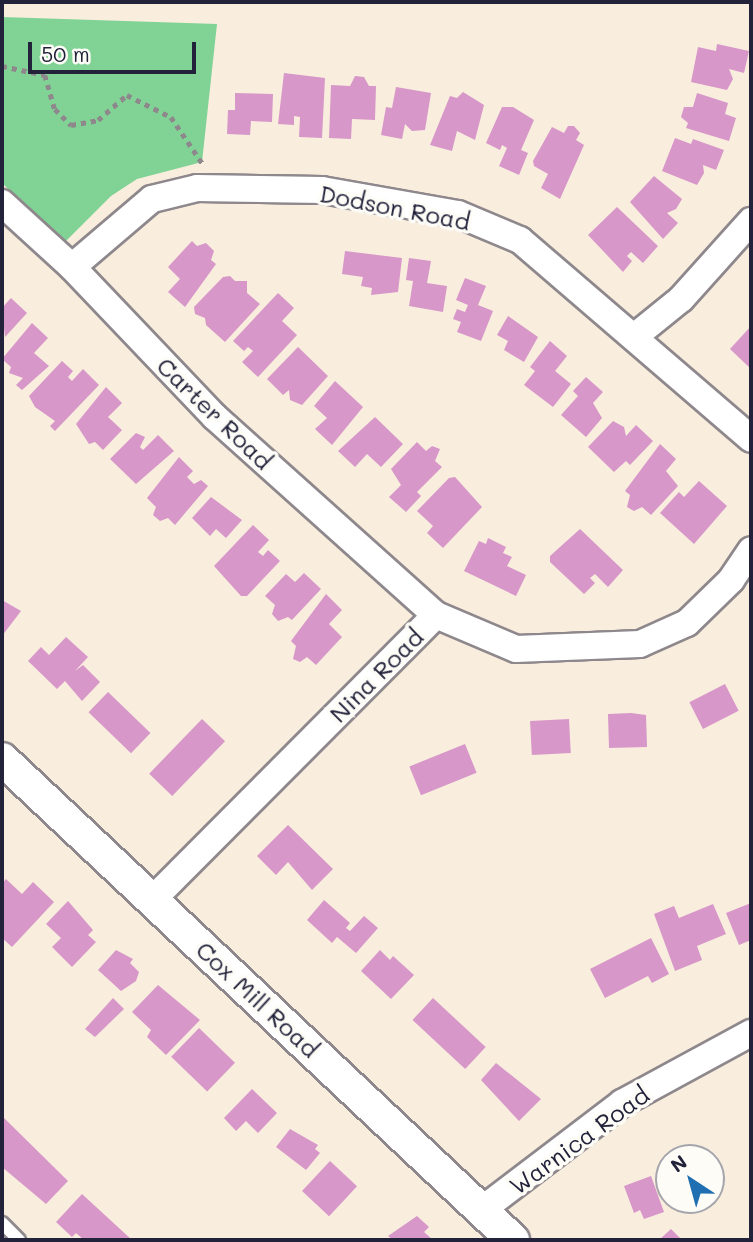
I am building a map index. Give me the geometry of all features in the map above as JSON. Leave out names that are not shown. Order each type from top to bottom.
[{"type":"street","name":"Dodson Road","points":[[72,267],[152,199],[197,188],[322,190],[458,214],[520,240],[751,439]]},
{"type":"street","name":"Carter Road","points":[[2,203],[72,267],[215,417],[436,615]]},
{"type":"street","points":[[634,337],[681,299],[751,221]]},
{"type":"street","name":"Nina Road","points":[[152,900],[436,615],[516,649],[640,644],[687,623],[731,580],[751,550]]},
{"type":"street","name":"Cox Mill Road","points":[[2,759],[513,1240]]},
{"type":"street","name":"Warnica Road","points":[[483,1209],[622,1103],[751,1034]]},
{"type":"lane","points":[[2,1223],[19,1240]]},
{"type":"path","points":[[2,66],[45,75],[55,109],[71,125],[98,120],[127,95],[170,117],[219,188]]},
{"type":"green space","points":[[2,17],[217,24],[202,162],[137,179],[111,196],[64,243],[2,183]]},
{"type":"building","points":[[717,44],[749,51],[744,73],[729,69],[733,79],[727,90],[691,82],[698,47],[716,51]]},
{"type":"building","points":[[284,73],[325,78],[322,138],[299,137],[300,117],[294,116],[294,125],[278,124]]},
{"type":"building","points":[[355,76],[364,77],[369,86],[376,86],[375,120],[352,119],[351,139],[329,138],[331,85],[350,86]]},
{"type":"building","points":[[396,87],[431,93],[425,130],[412,131],[405,124],[402,139],[381,135],[386,107],[392,108]]},
{"type":"building","points":[[463,92],[484,105],[475,140],[457,131],[452,151],[430,145],[450,96],[457,98]]},
{"type":"building","points":[[235,93],[273,94],[272,122],[251,121],[250,135],[227,134],[228,110],[235,110]]},
{"type":"building","points":[[697,93],[728,103],[725,114],[736,118],[729,141],[686,128],[688,123],[681,117],[684,107],[693,107]]},
{"type":"building","points":[[502,107],[513,107],[534,120],[521,150],[528,153],[519,175],[499,166],[507,148],[502,145],[500,150],[486,143]]},
{"type":"building","points":[[568,126],[574,126],[580,133],[576,140],[584,145],[560,199],[541,188],[548,174],[534,166],[533,161],[552,127],[564,133]]},
{"type":"building","points":[[675,138],[691,144],[693,139],[724,150],[716,170],[703,165],[704,173],[697,185],[662,171]]},
{"type":"building","points":[[654,176],[682,199],[676,209],[667,213],[678,223],[663,239],[630,202]]},
{"type":"building","points":[[617,207],[658,246],[643,263],[631,252],[627,256],[632,261],[623,272],[588,235]]},
{"type":"building","points":[[192,241],[197,246],[206,243],[214,251],[211,260],[216,264],[185,307],[168,292],[180,279],[168,267]]},
{"type":"building","points":[[345,251],[402,258],[398,292],[371,295],[372,288],[361,286],[363,277],[342,274]]},
{"type":"building","points":[[409,258],[431,261],[427,283],[447,286],[443,312],[409,306],[413,281],[406,280]]},
{"type":"building","points":[[230,276],[235,281],[247,281],[247,293],[260,304],[225,342],[206,325],[205,318],[195,314],[194,307],[223,277]]},
{"type":"building","points":[[465,278],[486,286],[478,305],[493,311],[481,341],[457,332],[461,322],[453,319],[457,309],[465,312],[468,305],[456,300]]},
{"type":"building","points":[[278,293],[294,308],[282,321],[297,335],[258,377],[242,362],[253,351],[248,347],[244,351],[233,341]]},
{"type":"building","points":[[11,298],[27,313],[5,337],[2,308]]},
{"type":"building","points":[[508,316],[538,337],[524,362],[504,350],[508,341],[497,335]]},
{"type":"building","points":[[32,323],[48,338],[34,353],[49,366],[22,390],[16,385],[23,378],[9,373],[11,367],[2,359]]},
{"type":"building","points":[[751,326],[751,369],[730,349]]},
{"type":"building","points":[[550,341],[567,356],[555,371],[571,384],[553,407],[524,385],[535,371],[530,367]]},
{"type":"building","points":[[298,347],[328,376],[302,405],[290,400],[289,390],[283,395],[267,379]]},
{"type":"building","points":[[62,361],[73,371],[68,377],[72,381],[83,369],[99,385],[55,431],[50,426],[55,421],[35,407],[29,396]]},
{"type":"building","points":[[586,377],[603,392],[593,403],[602,418],[586,437],[561,415],[578,396],[573,391]]},
{"type":"building","points":[[335,381],[363,407],[332,445],[315,429],[327,418],[314,406]]},
{"type":"building","points":[[106,387],[122,403],[108,417],[122,430],[103,450],[95,442],[89,444],[76,424]]},
{"type":"building","points":[[375,417],[403,444],[381,467],[367,454],[355,467],[338,451]]},
{"type":"building","points":[[613,421],[624,427],[626,436],[636,425],[653,441],[630,465],[626,461],[614,472],[588,447]]},
{"type":"building","points":[[136,433],[145,437],[140,447],[143,450],[158,435],[174,451],[136,484],[110,459]]},
{"type":"building","points":[[417,442],[426,451],[432,446],[440,449],[435,461],[442,467],[417,492],[421,496],[406,512],[389,497],[401,485],[391,469]]},
{"type":"building","points":[[660,444],[676,459],[666,471],[678,486],[651,515],[642,507],[634,511],[627,507],[630,495],[625,491]]},
{"type":"building","points":[[179,457],[193,471],[187,477],[194,484],[201,480],[208,486],[175,525],[168,518],[160,521],[153,515],[156,507],[147,498]]},
{"type":"building","points":[[455,477],[482,507],[443,548],[427,533],[433,526],[417,511],[449,478]]},
{"type":"building","points":[[699,481],[727,506],[694,544],[660,513],[679,492],[684,497]]},
{"type":"building","points":[[211,497],[242,520],[226,538],[216,529],[210,536],[192,518]]},
{"type":"building","points":[[253,525],[269,540],[258,552],[263,556],[268,550],[280,561],[247,596],[241,596],[214,566]]},
{"type":"building","points":[[580,529],[623,570],[608,587],[595,574],[590,578],[595,583],[584,594],[550,562],[550,556]]},
{"type":"building","points":[[488,538],[506,547],[503,553],[512,557],[507,566],[526,575],[516,596],[464,571],[479,541],[486,544]]},
{"type":"building","points":[[304,573],[321,589],[292,620],[288,617],[278,621],[272,614],[275,605],[265,596],[286,574],[295,582]]},
{"type":"building","points":[[326,594],[342,610],[329,624],[342,637],[316,665],[307,657],[300,662],[293,659],[296,646],[291,641]]},
{"type":"building","points":[[2,600],[21,611],[2,636]]},
{"type":"building","points":[[66,637],[88,657],[75,671],[83,665],[100,682],[82,701],[65,681],[57,689],[28,661],[41,647],[49,655]]},
{"type":"building","points":[[725,684],[739,711],[703,729],[689,702]]},
{"type":"building","points":[[108,692],[150,733],[131,753],[89,712]]},
{"type":"building","points":[[608,714],[646,715],[647,747],[609,748]]},
{"type":"building","points":[[202,719],[225,741],[172,796],[149,774]]},
{"type":"building","points":[[569,719],[571,753],[532,755],[530,721]]},
{"type":"building","points":[[465,744],[477,773],[421,795],[409,766]]},
{"type":"building","points":[[288,825],[333,869],[312,890],[288,862],[276,875],[257,856]]},
{"type":"building","points":[[6,879],[22,894],[33,882],[54,902],[12,947],[2,938],[2,884]]},
{"type":"building","points":[[324,900],[350,923],[346,928],[350,931],[364,916],[378,928],[356,953],[337,937],[332,943],[307,920]]},
{"type":"building","points":[[68,901],[93,930],[88,935],[96,942],[72,967],[52,947],[61,938],[46,924]]},
{"type":"building","points":[[751,903],[751,940],[739,945],[726,913]]},
{"type":"building","points":[[713,904],[726,934],[697,946],[702,960],[675,971],[654,914],[674,906],[679,918]]},
{"type":"building","points":[[651,938],[669,974],[652,983],[648,976],[605,998],[590,969]]},
{"type":"building","points":[[116,950],[133,959],[130,963],[139,972],[136,981],[121,991],[98,970]]},
{"type":"building","points":[[380,950],[390,960],[393,956],[414,975],[391,999],[361,971]]},
{"type":"building","points":[[158,985],[200,1020],[166,1055],[147,1037],[151,1030],[132,1012]]},
{"type":"building","points":[[113,998],[124,1009],[95,1037],[85,1029]]},
{"type":"building","points":[[433,998],[486,1047],[465,1069],[413,1020]]},
{"type":"building","points":[[199,1028],[235,1063],[207,1092],[171,1057]]},
{"type":"building","points":[[496,1063],[541,1099],[519,1121],[481,1080]]},
{"type":"building","points":[[252,1089],[277,1113],[258,1133],[246,1121],[236,1131],[224,1118]]},
{"type":"building","points":[[2,1116],[68,1181],[46,1204],[2,1167]]},
{"type":"building","points":[[290,1129],[318,1145],[315,1149],[320,1153],[306,1170],[276,1147]]},
{"type":"building","points":[[330,1161],[357,1186],[329,1216],[302,1191]]},
{"type":"building","points":[[651,1176],[655,1187],[655,1214],[658,1214],[644,1219],[640,1210],[634,1213],[624,1186]]},
{"type":"building","points":[[82,1194],[132,1240],[84,1240],[76,1233],[72,1237],[56,1222]]},
{"type":"building","points":[[417,1216],[429,1227],[424,1232],[433,1240],[393,1240],[388,1236]]},
{"type":"building","points":[[671,1229],[682,1240],[659,1240]]}]
